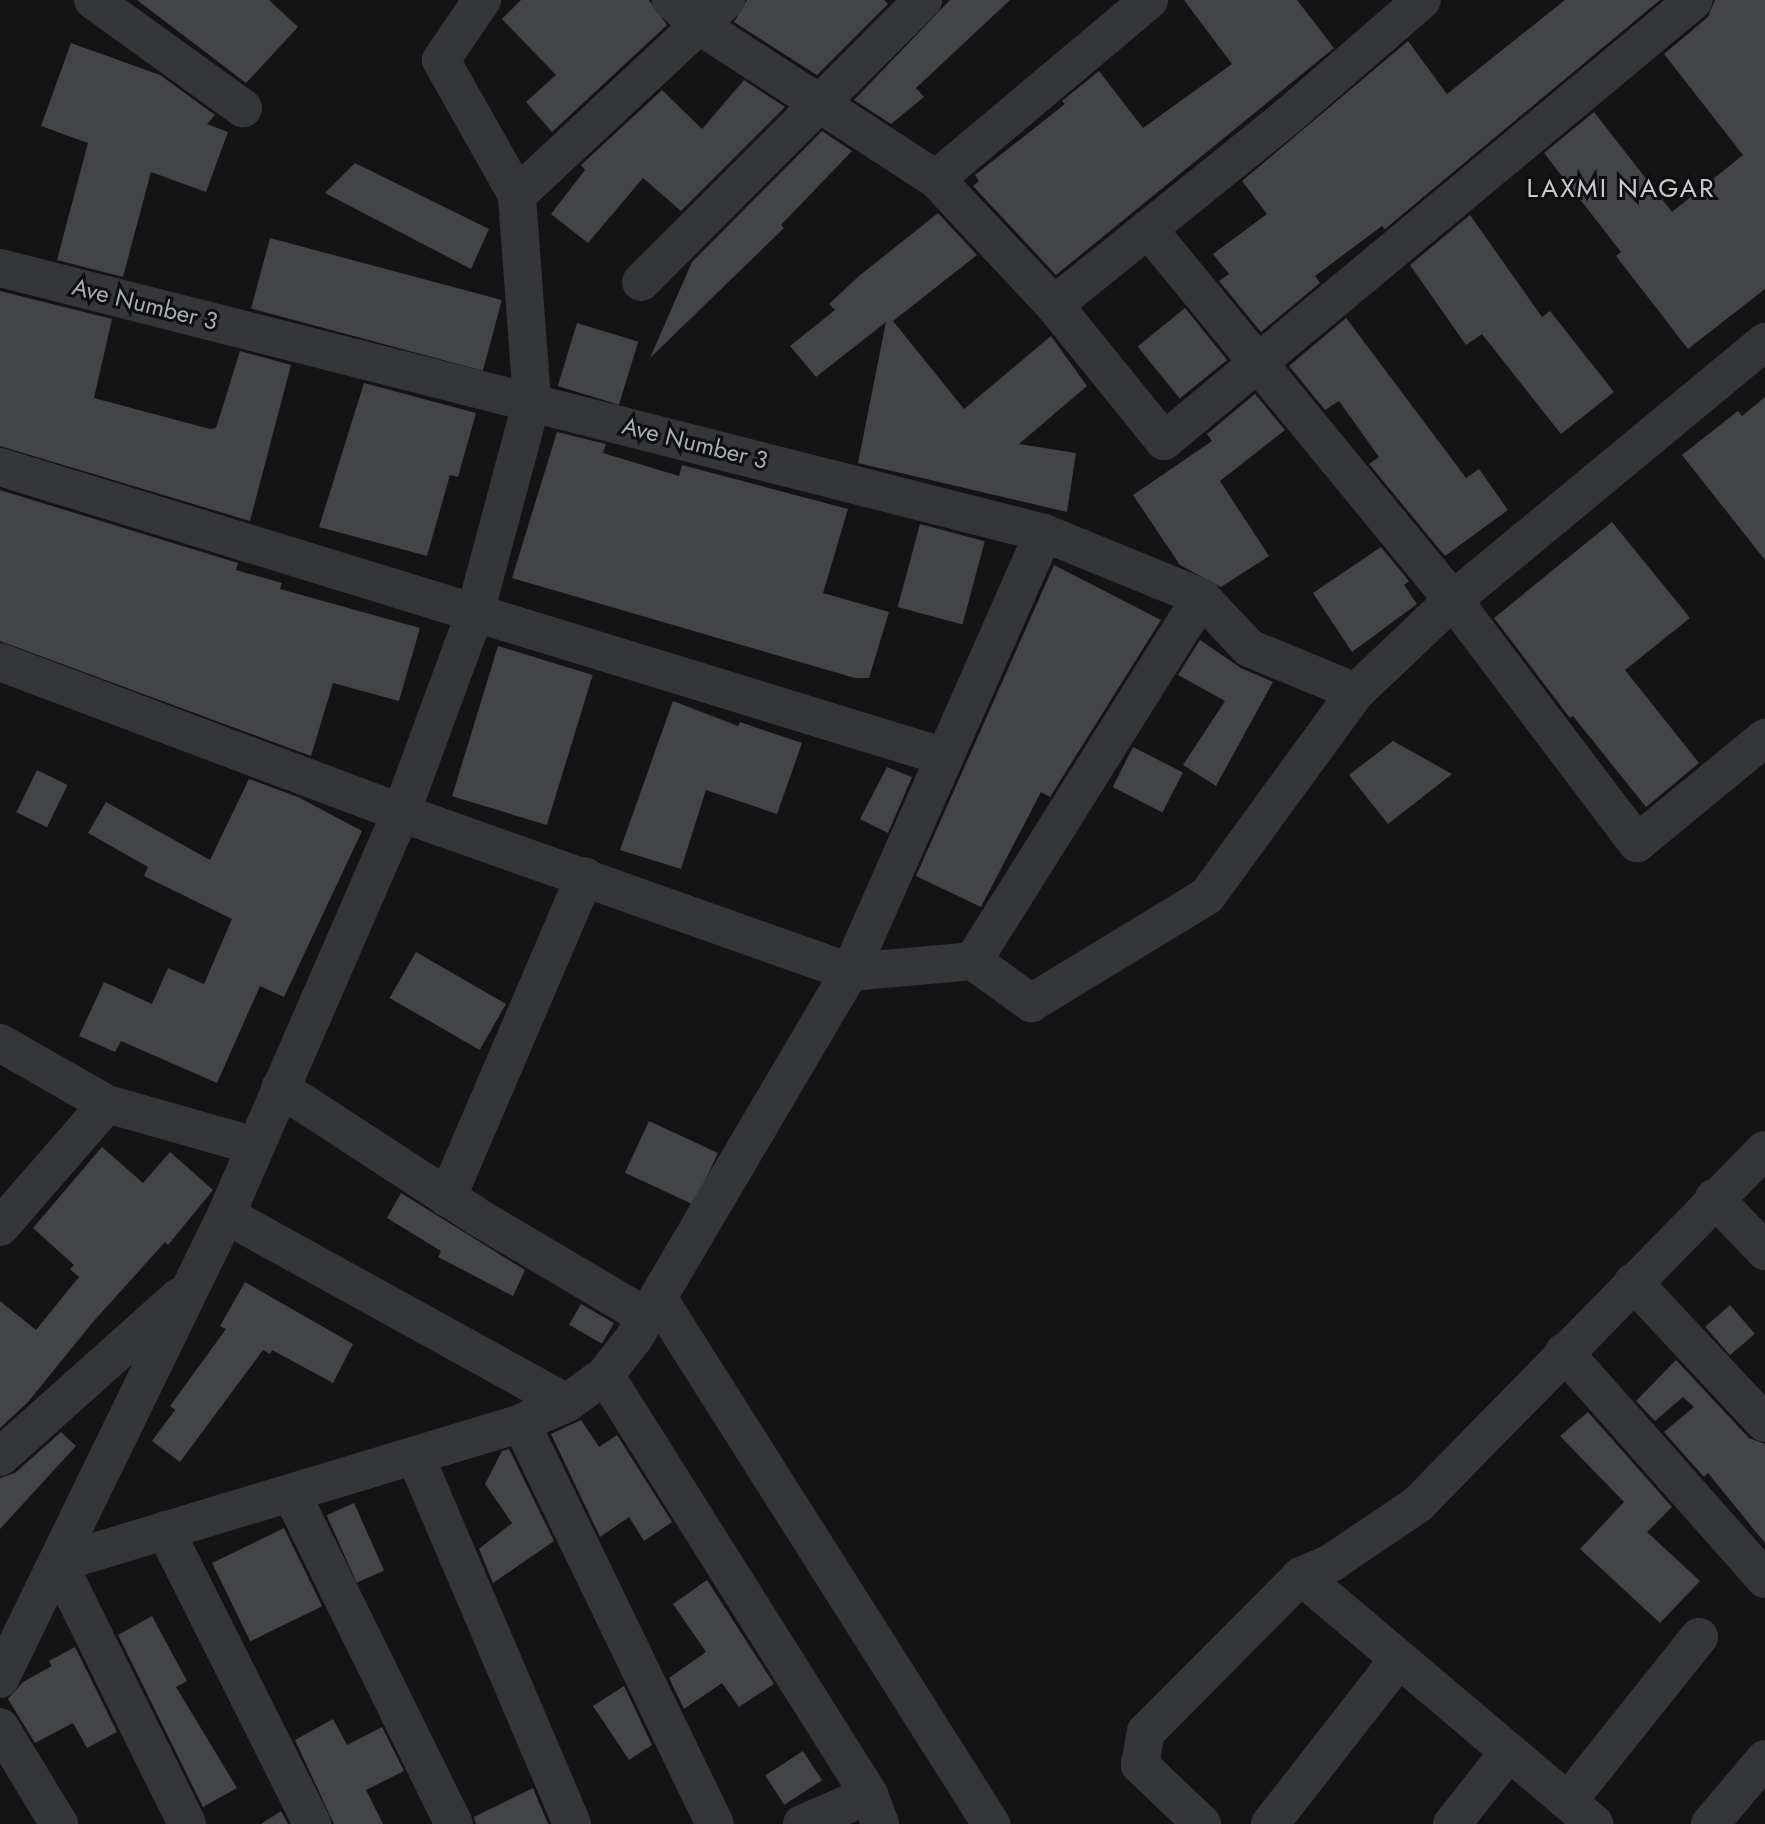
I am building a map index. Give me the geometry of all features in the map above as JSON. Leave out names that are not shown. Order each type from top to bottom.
[{"type":"street","points":[[93,0],[243,108]]},
{"type":"street","points":[[0,1679],[226,1215],[401,813],[475,613],[532,401],[517,195],[441,60],[482,0]]},
{"type":"street","points":[[670,0],[713,13],[820,104],[936,179],[1054,305],[1164,441],[1694,0]]},
{"type":"street","points":[[641,282],[923,0]]},
{"type":"street","points":[[936,179],[1149,0]]},
{"type":"street","points":[[1054,305],[1422,0]]},
{"type":"street","points":[[517,195],[713,13]]},
{"type":"street","points":[[1148,229],[1453,600],[1637,842],[1765,737]]},
{"type":"street","name":"Ave Number 3","points":[[0,268],[1044,533],[1201,597],[1249,648],[1356,692]]},
{"type":"street","points":[[0,662],[401,813],[850,972],[973,961],[1031,1003],[1207,896],[1356,692],[1453,600],[1765,342]]},
{"type":"street","points":[[0,467],[945,757]]},
{"type":"street","points":[[58,1563],[416,1458],[521,1423],[567,1403],[605,1375],[652,1308],[850,972],[1044,533]]},
{"type":"street","points":[[973,961],[1201,597]]},
{"type":"street","points":[[447,1198],[585,876]]},
{"type":"street","points":[[0,1043],[107,1104],[255,1146]]},
{"type":"street","points":[[280,1088],[447,1198],[652,1308],[991,1824]]},
{"type":"street","points":[[0,1227],[107,1104]]},
{"type":"street","points":[[1202,1824],[1140,1765],[1146,1732],[1301,1576],[1331,1563],[1417,1505],[1714,1198],[1765,1150]]},
{"type":"street","points":[[1714,1198],[1765,1251]]},
{"type":"street","points":[[226,1215],[567,1403]]},
{"type":"street","points":[[1633,1282],[1765,1423]]},
{"type":"street","points":[[0,1457],[194,1284]]},
{"type":"street","points":[[1564,1352],[1765,1579]]},
{"type":"street","points":[[605,1375],[874,1810],[802,1824]]},
{"type":"street","points":[[521,1423],[715,1824]]},
{"type":"street","points":[[416,1458],[572,1824]]},
{"type":"street","points":[[292,1495],[454,1824]]},
{"type":"street","points":[[165,1530],[312,1824]]},
{"type":"street","points":[[58,1563],[187,1824]]},
{"type":"street","points":[[1301,1576],[1581,1813],[1699,1637]]},
{"type":"street","points":[[1270,1824],[1399,1659]]},
{"type":"street","points":[[0,1727],[59,1824]]},
{"type":"street","points":[[1452,1824],[1509,1752]]},
{"type":"street","points":[[1710,1824],[1765,1759]]},
{"type":"building","points":[[137,0],[269,0],[298,27],[246,83]]},
{"type":"building","points":[[521,0],[649,0],[667,25],[552,132],[526,102],[556,75],[502,19]]},
{"type":"building","points":[[747,0],[884,0],[888,4],[817,75],[734,22]]},
{"type":"building","points":[[950,0],[1010,0],[916,88],[924,97],[891,124],[854,100]]},
{"type":"building","points":[[1184,0],[1297,0],[1334,48],[1056,275],[973,186],[979,181],[975,175],[1065,104],[1062,101],[1099,71],[1143,128],[1232,64]]},
{"type":"building","points":[[1565,0],[1660,0],[1385,229],[1382,226],[1315,276],[1320,283],[1261,332],[1219,281],[1229,274],[1213,254],[1267,214],[1242,181],[1408,41],[1447,94]]},
{"type":"building","points":[[1715,0],[1765,0],[1765,289],[1688,349],[1616,256],[1621,252],[1544,153],[1594,112],[1672,212],[1743,155],[1664,54],[1708,17]]},
{"type":"building","points":[[71,43],[160,75],[215,115],[207,124],[228,132],[206,192],[151,172],[123,277],[57,260],[88,143],[41,126]]},
{"type":"building","points":[[744,80],[785,107],[681,211],[643,178],[588,243],[551,214],[585,170],[581,165],[662,90],[702,129]]},
{"type":"building","points":[[822,131],[852,151],[781,225],[784,228],[650,358],[692,262]]},
{"type":"building","points":[[355,163],[489,229],[471,269],[325,193]]},
{"type":"building","points":[[938,213],[977,255],[893,321],[964,409],[1051,336],[1087,386],[1019,444],[1076,453],[1067,512],[858,463],[886,322],[816,377],[790,346],[835,310],[829,304],[859,276]]},
{"type":"building","points":[[1470,215],[1542,317],[1550,311],[1614,392],[1561,434],[1482,334],[1466,345],[1410,265]]},
{"type":"building","points":[[270,238],[502,300],[483,371],[251,309]]},
{"type":"building","points":[[0,291],[112,319],[94,398],[210,429],[216,428],[240,351],[291,365],[250,521],[0,446]]},
{"type":"building","points":[[1185,308],[1227,360],[1180,398],[1138,346]]},
{"type":"building","points":[[1346,318],[1466,478],[1479,469],[1508,510],[1445,556],[1369,464],[1379,457],[1339,401],[1325,410],[1289,366]]},
{"type":"building","points":[[577,323],[638,342],[619,405],[558,386]]},
{"type":"building","points":[[364,383],[476,413],[458,477],[450,475],[427,556],[319,527]]},
{"type":"building","points":[[1255,394],[1285,430],[1220,481],[1269,556],[1221,587],[1180,565],[1133,495],[1212,441],[1207,434]]},
{"type":"building","points":[[1765,397],[1765,560],[1682,455],[1738,411],[1742,416]]},
{"type":"building","points":[[557,432],[606,444],[603,453],[679,476],[682,465],[848,509],[823,593],[889,612],[869,678],[855,678],[512,578]]},
{"type":"building","points":[[0,490],[238,563],[236,570],[282,583],[280,589],[420,628],[399,701],[333,683],[311,756],[0,641]]},
{"type":"building","points":[[1612,522],[1690,618],[1625,670],[1699,763],[1646,807],[1573,716],[1570,718],[1494,618]]},
{"type":"building","points":[[920,524],[985,541],[962,624],[898,607]]},
{"type":"building","points":[[1381,547],[1409,581],[1404,585],[1417,604],[1352,652],[1313,593]]},
{"type":"building","points":[[1054,565],[1161,620],[1050,797],[1041,792],[981,907],[916,876]]},
{"type":"building","points":[[1200,640],[1241,668],[1273,682],[1216,786],[1183,765],[1225,701],[1178,675]]},
{"type":"building","points":[[498,646],[593,675],[547,825],[452,796]]},
{"type":"building","points":[[673,701],[738,726],[740,722],[802,743],[777,814],[706,790],[681,869],[620,850]]},
{"type":"building","points":[[1393,741],[1452,774],[1388,824],[1349,775]]},
{"type":"building","points":[[1133,747],[1183,772],[1162,813],[1113,787]]},
{"type":"building","points":[[887,767],[912,777],[888,833],[860,819]]},
{"type":"building","points":[[37,770],[68,785],[47,827],[16,812]]},
{"type":"building","points":[[249,779],[298,797],[362,831],[284,997],[260,986],[217,1083],[121,1041],[115,1052],[79,1036],[104,982],[152,1004],[168,968],[204,984],[232,919],[144,876],[148,867],[88,833],[106,802],[210,860]]},
{"type":"building","points":[[416,952],[506,1004],[480,1050],[390,998]]},
{"type":"building","points":[[649,1121],[718,1153],[694,1205],[625,1173]]},
{"type":"building","points":[[102,1147],[143,1183],[170,1152],[213,1190],[168,1245],[165,1242],[93,1322],[28,1402],[0,1428],[0,1301],[36,1330],[79,1277],[70,1269],[74,1265],[33,1228]]},
{"type":"building","points":[[401,1193],[525,1270],[513,1296],[438,1257],[441,1251],[387,1218]]},
{"type":"building","points":[[245,1282],[353,1344],[333,1383],[272,1350],[270,1354],[263,1350],[180,1462],[152,1441],[175,1410],[170,1406],[226,1329],[220,1326]]},
{"type":"building","points":[[581,1304],[614,1323],[602,1344],[569,1325]]},
{"type":"building","points":[[1730,1305],[1755,1334],[1730,1355],[1705,1327]]},
{"type":"building","points":[[1676,1360],[1749,1438],[1765,1444],[1765,1543],[1708,1473],[1704,1477],[1664,1432],[1694,1407],[1683,1397],[1655,1421],[1636,1401]]},
{"type":"building","points":[[1588,1412],[1672,1507],[1647,1532],[1700,1581],[1660,1623],[1580,1549],[1624,1502],[1560,1436]]},
{"type":"building","points":[[581,1420],[599,1447],[617,1435],[672,1522],[644,1541],[629,1517],[600,1537],[551,1434]]},
{"type":"building","points":[[61,1432],[76,1446],[0,1529],[0,1478],[15,1473]]},
{"type":"building","points":[[509,1449],[554,1541],[493,1583],[479,1549],[512,1523],[485,1484],[502,1451]]},
{"type":"building","points":[[354,1503],[384,1571],[357,1583],[327,1515]]},
{"type":"building","points":[[284,1528],[322,1606],[250,1641],[212,1563]]},
{"type":"building","points":[[707,1580],[774,1684],[739,1707],[722,1683],[684,1709],[669,1678],[706,1652],[673,1604]]},
{"type":"building","points":[[152,1616],[187,1681],[176,1687],[237,1788],[203,1807],[118,1635]]},
{"type":"building","points":[[75,1647],[117,1732],[87,1748],[73,1723],[35,1743],[8,1699],[23,1682],[52,1666],[49,1661]]},
{"type":"building","points":[[624,1686],[652,1745],[629,1760],[593,1706]]},
{"type":"building","points":[[333,1719],[347,1745],[382,1727],[404,1771],[366,1790],[383,1824],[334,1824],[295,1740]]},
{"type":"building","points":[[803,1751],[822,1780],[784,1805],[765,1776]]},
{"type":"building","points":[[533,1788],[548,1824],[476,1824],[474,1817]]},
{"type":"building","points":[[281,1811],[288,1824],[261,1824]]},
{"type":"district","name":"LAXMI NAGAR","points":[[1621,189]]}]
